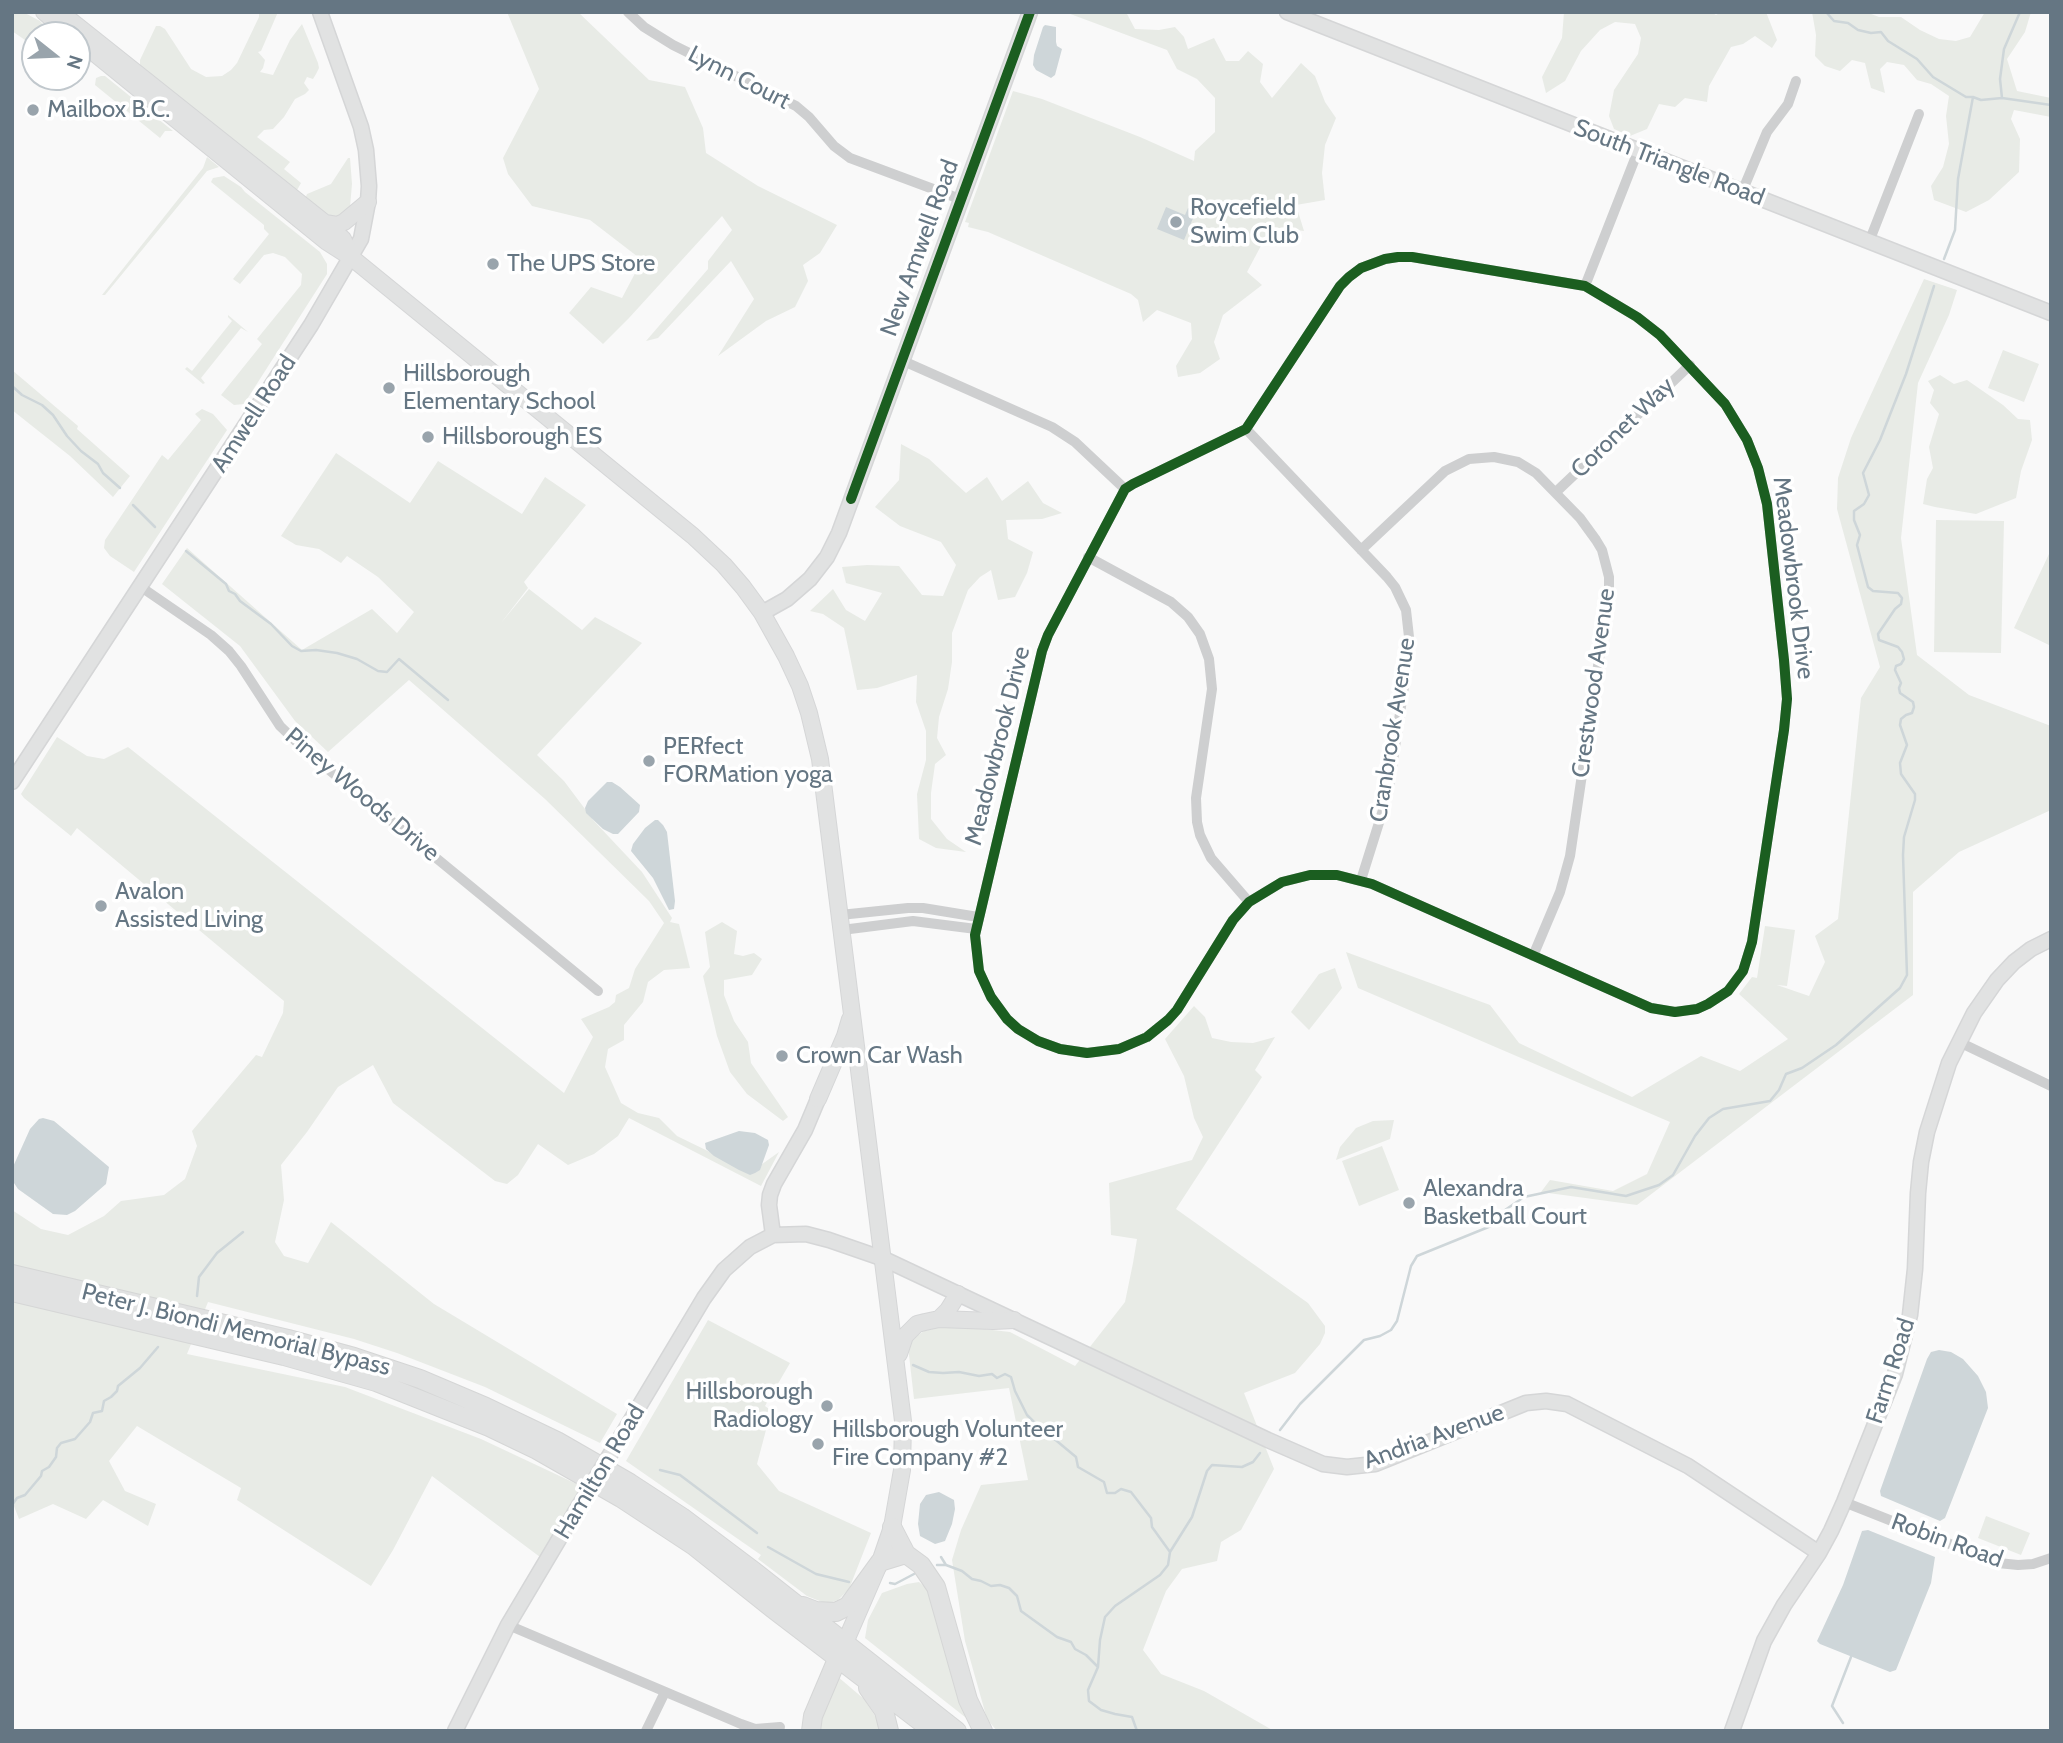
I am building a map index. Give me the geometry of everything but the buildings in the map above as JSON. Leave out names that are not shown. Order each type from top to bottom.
[{"type":"highway","name":"Peter J. Biondi Memorial Bypass","points":[[12,1274],[288,1339],[420,1379],[486,1407],[557,1441],[682,1517],[793,1602],[842,1650]]},
{"type":"highway","name":"Peter J. Biondi Memorial Bypass","points":[[12,1292],[284,1356],[363,1378],[489,1427],[537,1450],[621,1498],[694,1546],[773,1609],[842,1650]]},
{"type":"highway","points":[[12,1300],[66,1306]]},
{"type":"highway","points":[[892,1527],[906,1554],[921,1565],[936,1587],[968,1700],[983,1731]]},
{"type":"highway","points":[[793,1602],[817,1611],[836,1612],[848,1606],[880,1562],[906,1554]]},
{"type":"highway","points":[[842,1650],[879,1702],[886,1715],[889,1731]]},
{"type":"highway","points":[[811,1731],[813,1716],[842,1650]]},
{"type":"highway","points":[[842,1650],[957,1731]]},
{"type":"highway","points":[[853,1668],[933,1731]]},
{"type":"main road","points":[[60,12],[325,223],[343,239],[352,258]]},
{"type":"main road","points":[[91,50],[327,242],[352,258],[693,536],[724,565],[762,614],[786,656],[800,686],[820,758],[903,1421],[901,1481],[892,1527],[842,1650]]},
{"type":"main road","points":[[325,223],[337,225],[344,222],[368,202]]},
{"type":"main road","points":[[818,1098],[845,1036],[852,1010]]},
{"type":"main road","points":[[939,1319],[958,1294]]},
{"type":"main road","points":[[898,1366],[902,1343],[910,1329],[917,1324],[939,1319],[1014,1320]]},
{"type":"street","name":"Amwell Road","points":[[12,782],[311,325],[361,239],[368,202],[365,143],[320,12]]},
{"type":"street","name":"Lynn Court","points":[[628,12],[644,27],[665,40],[796,106],[834,146],[850,158],[960,200]]},
{"type":"street","name":"New Amwell Road","points":[[762,614],[799,589],[832,549],[1030,12]]},
{"type":"street","name":"South Triangle Road","points":[[1287,12],[1312,17],[1638,151],[2051,313]]},
{"type":"street","points":[[1742,192],[1767,132],[1788,104],[1796,81]]},
{"type":"street","points":[[1869,242],[1919,114]]},
{"type":"street","points":[[1585,286],[1638,151]]},
{"type":"street","name":"Meadowbrook Drive","points":[[1125,489],[1042,651],[978,917],[975,947],[979,971],[991,997],[1007,1019],[1029,1036],[1049,1046],[1074,1052],[1100,1052],[1133,1044],[1168,1020],[1186,997],[1233,919],[1249,902],[1270,888],[1296,878],[1324,874],[1361,880],[1651,1008],[1675,1012],[1697,1009],[1718,999],[1736,982],[1748,957],[1787,699],[1771,528],[1765,495],[1747,440],[1715,392],[1649,326],[1585,286],[1412,257],[1398,257],[1373,263],[1349,277],[1340,286],[1246,429]]},
{"type":"street","points":[[901,360],[1052,427],[1075,442],[1125,489],[1246,429]]},
{"type":"street","name":"Coronet Way","points":[[1556,492],[1690,365]]},
{"type":"street","name":"Cranbrook Avenue","points":[[1246,429],[1387,577],[1406,610],[1410,646],[1388,794],[1361,880]]},
{"type":"street","name":"Crestwood Avenue","points":[[1361,550],[1436,478],[1456,464],[1469,459],[1494,457],[1518,462],[1536,473],[1556,492],[1596,540],[1606,563],[1609,591],[1570,856],[1560,892],[1534,956]]},
{"type":"street","points":[[1088,557],[1171,602],[1188,617],[1200,634],[1209,659],[1212,689],[1196,798],[1197,822],[1211,858],[1249,902]]},
{"type":"street","name":"Piney Woods Drive","points":[[141,587],[222,644],[241,666],[280,726],[306,751],[597,991]]},
{"type":"street","points":[[841,922],[908,908],[978,917]]},
{"type":"street","points":[[841,922],[913,921],[976,929]]},
{"type":"street","name":"Farm Road","points":[[1732,1731],[1763,1641],[1819,1553],[1844,1502],[1895,1374],[1910,1315],[1921,1162],[1927,1132],[1949,1063],[1975,1013],[1997,979],[2031,949],[2051,939]]},
{"type":"street","points":[[1959,1042],[2051,1086]]},
{"type":"street","points":[[773,1236],[770,1195],[805,1130],[818,1098]]},
{"type":"street","name":"Hamilton Road","points":[[455,1731],[508,1625],[719,1276],[750,1247],[773,1236],[789,1233],[819,1237],[884,1259]]},
{"type":"street","name":"Andria Avenue","points":[[884,1259],[1323,1464],[1339,1467],[1375,1464],[1526,1403],[1546,1401],[1567,1405],[1600,1419],[1688,1466],[1819,1553]]},
{"type":"street","name":"Robin Road","points":[[1844,1502],[1998,1563],[2018,1565],[2051,1558]]},
{"type":"street","points":[[508,1625],[755,1729],[779,1727]]},
{"type":"street","points":[[646,1731],[665,1692]]},
{"type":"shaded area","points":[[12,12],[23,12],[40,21],[21,21],[21,37],[12,31]]},
{"type":"shaded area","points":[[259,12],[278,12],[261,51],[258,52],[265,60],[260,72],[273,75],[290,40],[302,24],[318,63],[319,68],[313,79],[307,77],[304,83],[309,90],[295,99],[273,129],[264,130],[257,137],[290,162],[284,169],[301,183],[297,190],[292,190],[143,71],[140,65],[156,26],[160,26],[165,29],[191,69],[206,77],[222,76],[237,63]]},
{"type":"shaded area","points":[[507,12],[578,12],[649,80],[685,87],[703,128],[706,153],[758,186],[837,225],[820,253],[803,265],[808,281],[795,307],[766,321],[718,356],[754,299],[731,261],[658,338],[646,341],[708,269],[708,261],[732,230],[722,216],[603,344],[569,313],[591,287],[622,298],[642,260],[590,220],[532,206],[508,174],[503,158],[539,89]]},
{"type":"shaded area","points":[[1065,12],[1126,12],[1135,29],[1159,30],[1175,27],[1184,37],[1188,49],[1214,38],[1226,61],[1239,61],[1248,51],[1263,64],[1260,82],[1272,98],[1301,63],[1315,76],[1325,102],[1336,118],[1325,145],[1322,173],[1325,200],[1296,205],[1304,231],[1271,227],[1247,272],[1262,285],[1223,315],[1214,342],[1220,359],[1200,373],[1178,377],[1176,366],[1192,339],[1191,323],[1157,310],[1143,322],[1138,300],[1131,294],[988,232],[968,227],[969,223],[965,222],[1013,91],[1042,99],[1194,161],[1195,151],[1215,132],[1215,98],[1197,79],[1177,69],[1167,50]]},
{"type":"shaded area","points":[[1564,12],[1711,12],[1716,15],[1721,12],[1766,12],[1777,40],[1772,48],[1755,36],[1743,44],[1731,47],[1709,86],[1707,102],[1685,98],[1675,107],[1659,104],[1647,129],[1630,136],[1614,129],[1609,116],[1614,90],[1638,54],[1641,38],[1635,24],[1615,22],[1600,30],[1581,51],[1565,81],[1546,93],[1542,77],[1562,38]]},
{"type":"shaded area","points":[[1812,12],[1866,12],[1879,17],[1901,17],[1939,39],[1956,41],[1970,37],[1985,12],[2031,12],[2025,32],[2007,59],[2017,91],[2051,98],[2051,117],[2014,110],[2011,119],[2020,139],[2019,172],[1989,200],[1966,212],[1934,200],[1931,186],[1943,167],[1949,144],[1946,116],[1949,96],[1931,84],[1917,80],[1904,65],[1887,62],[1880,69],[1885,93],[1871,88],[1865,63],[1852,60],[1840,71],[1825,66],[1815,56],[1816,35]]},
{"type":"shaded area","points":[[1045,25],[1056,27],[1057,46],[1062,49],[1055,75],[1051,78],[1036,70],[1033,65]]},
{"type":"shaded area","points":[[105,76],[173,131],[165,131],[160,138],[95,85],[96,78]]},
{"type":"shaded area","points":[[207,157],[219,167],[207,171],[105,295],[102,295],[203,168]]},
{"type":"shaded area","points":[[348,158],[352,184],[350,207],[333,221],[305,199],[307,194],[331,184]]},
{"type":"shaded area","points":[[224,176],[320,252],[327,264],[327,274],[244,404],[234,405],[221,395],[262,344],[257,339],[301,285],[302,274],[285,257],[273,253],[264,255],[240,284],[233,279],[269,234],[264,225],[211,182],[213,178]]},
{"type":"shaded area","name":"Roycefield Swim Club","points":[[1166,207],[1185,215],[1188,208],[1196,211],[1184,240],[1157,229]]},
{"type":"shaded area","points":[[1924,279],[1957,290],[1949,315],[1918,383],[1901,538],[1917,655],[1969,695],[2051,726],[2051,810],[1959,852],[1913,892],[1913,995],[1637,1205],[1541,1192],[1550,1180],[1613,1191],[1647,1174],[1670,1122],[1358,988],[1346,952],[1490,1005],[1519,1043],[1632,1097],[1701,1056],[1740,1071],[1788,1039],[1739,994],[1752,977],[1757,978],[1765,926],[1795,930],[1787,986],[1777,985],[1809,996],[1825,962],[1815,936],[1838,919],[1861,698],[1880,667],[1837,509],[1838,478],[1851,438]]},
{"type":"shaded area","points":[[228,315],[248,332],[241,328],[201,378],[205,383],[203,384],[185,369],[187,367],[192,371],[232,321]]},
{"type":"shaded area","points":[[2003,350],[2039,364],[2024,402],[1988,388]]},
{"type":"shaded area","points":[[12,370],[78,426],[77,429],[130,476],[113,497],[70,456],[12,410]]},
{"type":"shaded area","points":[[1940,375],[1954,384],[1967,380],[2018,419],[2030,420],[2032,440],[2021,471],[2016,498],[1976,514],[1923,504],[1927,479],[1933,468],[1929,447],[1939,414],[1930,403],[1934,390],[1928,381]]},
{"type":"shaded area","points":[[202,409],[213,414],[227,430],[134,572],[110,556],[104,548],[105,540],[162,455],[168,460],[201,420],[195,414]]},
{"type":"shaded area","points":[[901,444],[929,459],[966,493],[987,477],[1002,501],[1028,481],[1043,503],[1062,513],[1042,519],[1006,520],[1008,539],[1033,552],[1027,573],[1015,597],[998,600],[991,570],[980,577],[968,590],[952,633],[952,662],[948,689],[939,717],[937,738],[946,755],[935,764],[931,819],[947,839],[966,852],[936,848],[919,839],[917,794],[926,760],[926,731],[916,702],[917,675],[877,688],[857,690],[844,628],[823,614],[810,611],[833,589],[846,610],[865,621],[882,593],[846,583],[842,567],[899,566],[922,595],[943,596],[956,565],[941,542],[900,526],[875,507],[899,480]]},
{"type":"shaded area","points":[[336,453],[410,503],[438,461],[522,514],[545,477],[586,505],[524,582],[528,588],[501,623],[529,589],[582,630],[595,617],[642,643],[537,755],[564,781],[594,821],[642,872],[672,918],[670,922],[679,924],[690,968],[664,970],[648,982],[643,1002],[624,1025],[624,1040],[608,1049],[605,1067],[621,1103],[638,1113],[659,1118],[677,1136],[751,1172],[779,1152],[761,1186],[629,1118],[618,1136],[594,1154],[568,1165],[538,1144],[518,1175],[507,1184],[495,1181],[393,1103],[373,1065],[338,1087],[281,1165],[284,1200],[275,1242],[284,1256],[308,1263],[331,1222],[434,1304],[617,1414],[600,1443],[485,1387],[397,1353],[354,1339],[208,1302],[187,1354],[345,1387],[481,1439],[581,1486],[540,1557],[432,1476],[371,1586],[237,1500],[241,1488],[137,1426],[109,1461],[125,1491],[156,1504],[148,1526],[103,1500],[86,1519],[53,1504],[19,1519],[12,1501],[12,1210],[41,1229],[68,1235],[104,1216],[121,1201],[164,1195],[185,1179],[197,1146],[192,1131],[256,1055],[262,1057],[283,1013],[284,1001],[77,828],[71,836],[24,798],[21,794],[57,737],[87,756],[104,759],[128,747],[564,1093],[593,1037],[581,1019],[609,1007],[615,1002],[616,995],[629,988],[635,969],[664,923],[649,901],[545,799],[409,680],[328,752],[295,721],[240,646],[162,584],[187,548],[302,650],[372,609],[397,633],[414,612],[378,577],[347,556],[341,563],[319,549],[296,545],[281,536]]},
{"type":"shaded area","points":[[1936,520],[2004,521],[2001,653],[1934,652]]},
{"type":"shaded area","points":[[2049,554],[2051,555],[2051,646],[2014,628]]},
{"type":"shaded area","points":[[607,782],[620,787],[640,805],[639,812],[618,834],[603,829],[586,813],[588,801]]},
{"type":"shaded area","points":[[655,820],[663,825],[667,832],[675,901],[674,909],[669,910],[653,878],[631,851],[645,828]]},
{"type":"shaded area","points":[[722,922],[737,931],[734,954],[743,956],[754,953],[762,959],[752,975],[724,980],[724,995],[734,1021],[748,1042],[751,1063],[788,1117],[783,1121],[747,1094],[730,1072],[717,1036],[703,976],[710,967],[705,932]]},
{"type":"shaded area","points":[[1335,968],[1342,988],[1309,1030],[1291,1012],[1319,974]]},
{"type":"shaded area","points":[[1194,1006],[1205,1017],[1212,1038],[1253,1043],[1275,1037],[1255,1070],[1262,1077],[1176,1209],[1308,1303],[1325,1326],[1325,1333],[1320,1344],[1295,1373],[1244,1393],[1274,1469],[1241,1530],[1221,1542],[1217,1561],[1182,1569],[1166,1591],[1143,1650],[1161,1674],[1204,1691],[1274,1731],[997,1731],[987,1719],[965,1641],[952,1560],[961,1530],[981,1485],[1028,1480],[1009,1388],[914,1399],[909,1345],[924,1331],[949,1325],[1010,1332],[1075,1366],[1125,1302],[1133,1263],[1137,1239],[1111,1235],[1109,1183],[1192,1160],[1203,1137],[1194,1118],[1184,1076],[1165,1039]]},
{"type":"shaded area","points":[[43,1118],[54,1121],[109,1167],[106,1184],[67,1215],[53,1214],[18,1189],[12,1180],[12,1169],[30,1129]]},
{"type":"shaded area","points":[[1394,1120],[1390,1139],[1336,1160],[1340,1147],[1356,1128],[1373,1121]]},
{"type":"shaded area","points":[[739,1131],[755,1133],[768,1140],[769,1145],[760,1170],[750,1175],[706,1149],[705,1143]]},
{"type":"shaded area","points":[[1382,1146],[1399,1190],[1359,1206],[1342,1161]]},
{"type":"shaded area","points":[[708,1320],[790,1363],[765,1406],[769,1409],[762,1423],[766,1430],[757,1464],[779,1491],[871,1533],[849,1589],[838,1600],[827,1604],[807,1596],[758,1559],[761,1555],[626,1461]]},
{"type":"shaded area","points":[[1931,1352],[1951,1352],[1963,1359],[1978,1376],[1986,1392],[1988,1408],[1945,1518],[1940,1521],[1881,1496],[1880,1491],[1927,1359]]},
{"type":"shaded area","points":[[939,1492],[954,1500],[955,1509],[945,1541],[935,1544],[920,1536],[918,1524],[920,1504],[926,1495]]},
{"type":"shaded area","points":[[1986,1516],[2030,1533],[2021,1555],[1978,1538]]},
{"type":"shaded area","points":[[1868,1530],[1935,1557],[1931,1583],[1896,1670],[1890,1672],[1817,1641],[1843,1585],[1862,1531]]},
{"type":"shaded area","points":[[919,1582],[926,1588],[937,1617],[970,1721],[865,1638],[868,1620],[882,1593]]},
{"type":"shaded area","points":[[837,1676],[864,1699],[877,1719],[881,1718],[885,1731],[816,1731]]},
{"type":"waterway","points":[[1826,12],[1834,21],[1848,23],[1858,30],[1881,32],[1888,41],[1917,59],[1933,77],[1966,97],[1981,100],[2002,98],[2051,105]]},
{"type":"waterway","points":[[2002,98],[2000,79],[2004,49],[2020,12]]},
{"type":"waterway","points":[[1944,259],[1955,230],[1958,179],[1973,97]]},
{"type":"waterway","points":[[1280,1430],[1300,1404],[1364,1340],[1391,1330],[1397,1321],[1411,1266],[1417,1256],[1491,1226],[1505,1210],[1524,1197],[1571,1187],[1626,1196],[1659,1185],[1673,1175],[1695,1136],[1709,1118],[1723,1109],[1770,1101],[1779,1090],[1786,1074],[1802,1068],[1836,1045],[1900,988],[1907,975],[1904,837],[1915,800],[1915,794],[1901,774],[1900,763],[1907,745],[1900,725],[1901,719],[1912,713],[1914,707],[1913,702],[1900,693],[1901,683],[1895,670],[1904,659],[1902,652],[1898,647],[1879,640],[1878,634],[1901,604],[1902,598],[1898,593],[1873,591],[1868,587],[1857,545],[1860,535],[1854,520],[1854,511],[1864,504],[1869,495],[1863,473],[1880,440],[1906,374],[1934,286]]},
{"type":"waterway","points":[[12,386],[53,415],[67,436],[120,488]]},
{"type":"waterway","points":[[133,505],[155,527]]},
{"type":"waterway","points":[[186,551],[226,584],[229,591],[240,601],[271,624],[292,646],[301,651],[337,653],[357,659],[378,671],[387,672],[399,659],[448,700]]},
{"type":"waterway","points":[[197,1296],[199,1277],[217,1253],[243,1232]]},
{"type":"waterway","points":[[12,1505],[17,1498],[25,1495],[42,1471],[49,1467],[61,1443],[75,1439],[90,1422],[93,1413],[102,1411],[104,1401],[111,1397],[118,1386],[140,1368],[158,1347]]},
{"type":"waterway","points":[[913,1365],[929,1372],[959,1372],[979,1376],[992,1374],[997,1378],[1005,1374],[1011,1377],[1027,1415],[1038,1426]]},
{"type":"waterway","points":[[1052,1437],[1076,1457],[1078,1467],[1104,1482],[1107,1493],[1115,1493],[1121,1489],[1131,1492],[1151,1518],[1152,1527],[1170,1552]]},
{"type":"waterway","points":[[1137,1731],[1132,1717],[1101,1710],[1089,1701],[1088,1690],[1098,1667],[1105,1617],[1115,1606],[1160,1575],[1168,1565],[1170,1552],[1192,1517],[1207,1471],[1212,1465],[1242,1467],[1253,1462],[1260,1453]]},
{"type":"waterway","points":[[660,1470],[680,1475],[757,1533]]},
{"type":"waterway","points":[[768,1547],[816,1574],[849,1582]]},
{"type":"waterway","points":[[941,1557],[946,1565]]},
{"type":"waterway","points":[[937,1565],[946,1565],[962,1571],[972,1579],[991,1586],[1009,1588],[1017,1596],[1021,1611],[1057,1637],[1071,1642],[1075,1649],[1098,1667]]},
{"type":"waterway","points":[[890,1583],[895,1584],[914,1574]]},
{"type":"waterway","points":[[1843,1723],[1832,1706],[1851,1657]]},
{"type":"cycle path","points":[[851,499],[1030,12]]},
{"type":"cycle path","points":[[1398,257],[1412,257],[1585,286],[1637,317],[1660,335],[1725,404],[1747,440],[1758,468],[1767,504],[1787,699],[1752,942],[1743,971],[1728,991],[1697,1009],[1675,1012],[1651,1008],[1372,884],[1337,875],[1310,875],[1282,882],[1249,902],[1233,920],[1177,1010],[1147,1037],[1119,1049],[1087,1053],[1060,1049],[1038,1041],[1007,1019],[991,997],[979,971],[975,935],[1048,635],[1125,489],[1246,429],[1340,286],[1361,268],[1398,257]]},
{"type":"place","name":"Mailbox B.C.","points":[[33,110]]},
{"type":"place","name":"Roycefield Swim Club","points":[[1176,222]]},
{"type":"place","name":"The UPS Store","points":[[493,264]]},
{"type":"place","name":"Hillsborough Elementary School","points":[[389,388]]},
{"type":"place","name":"Hillsborough ES","points":[[428,437]]},
{"type":"place","name":"PERfect FORMation yoga","points":[[649,761]]},
{"type":"place","name":"Avalon Assisted Living","points":[[101,906]]},
{"type":"place","name":"Crown Car Wash","points":[[782,1056]]},
{"type":"place","name":"Alexandra Basketball Court","points":[[1409,1203]]},
{"type":"place","name":"Hillsborough Radiology","points":[[827,1406]]},
{"type":"place","name":"Hillsborough Volunteer Fire Company #2","points":[[818,1444]]}]
